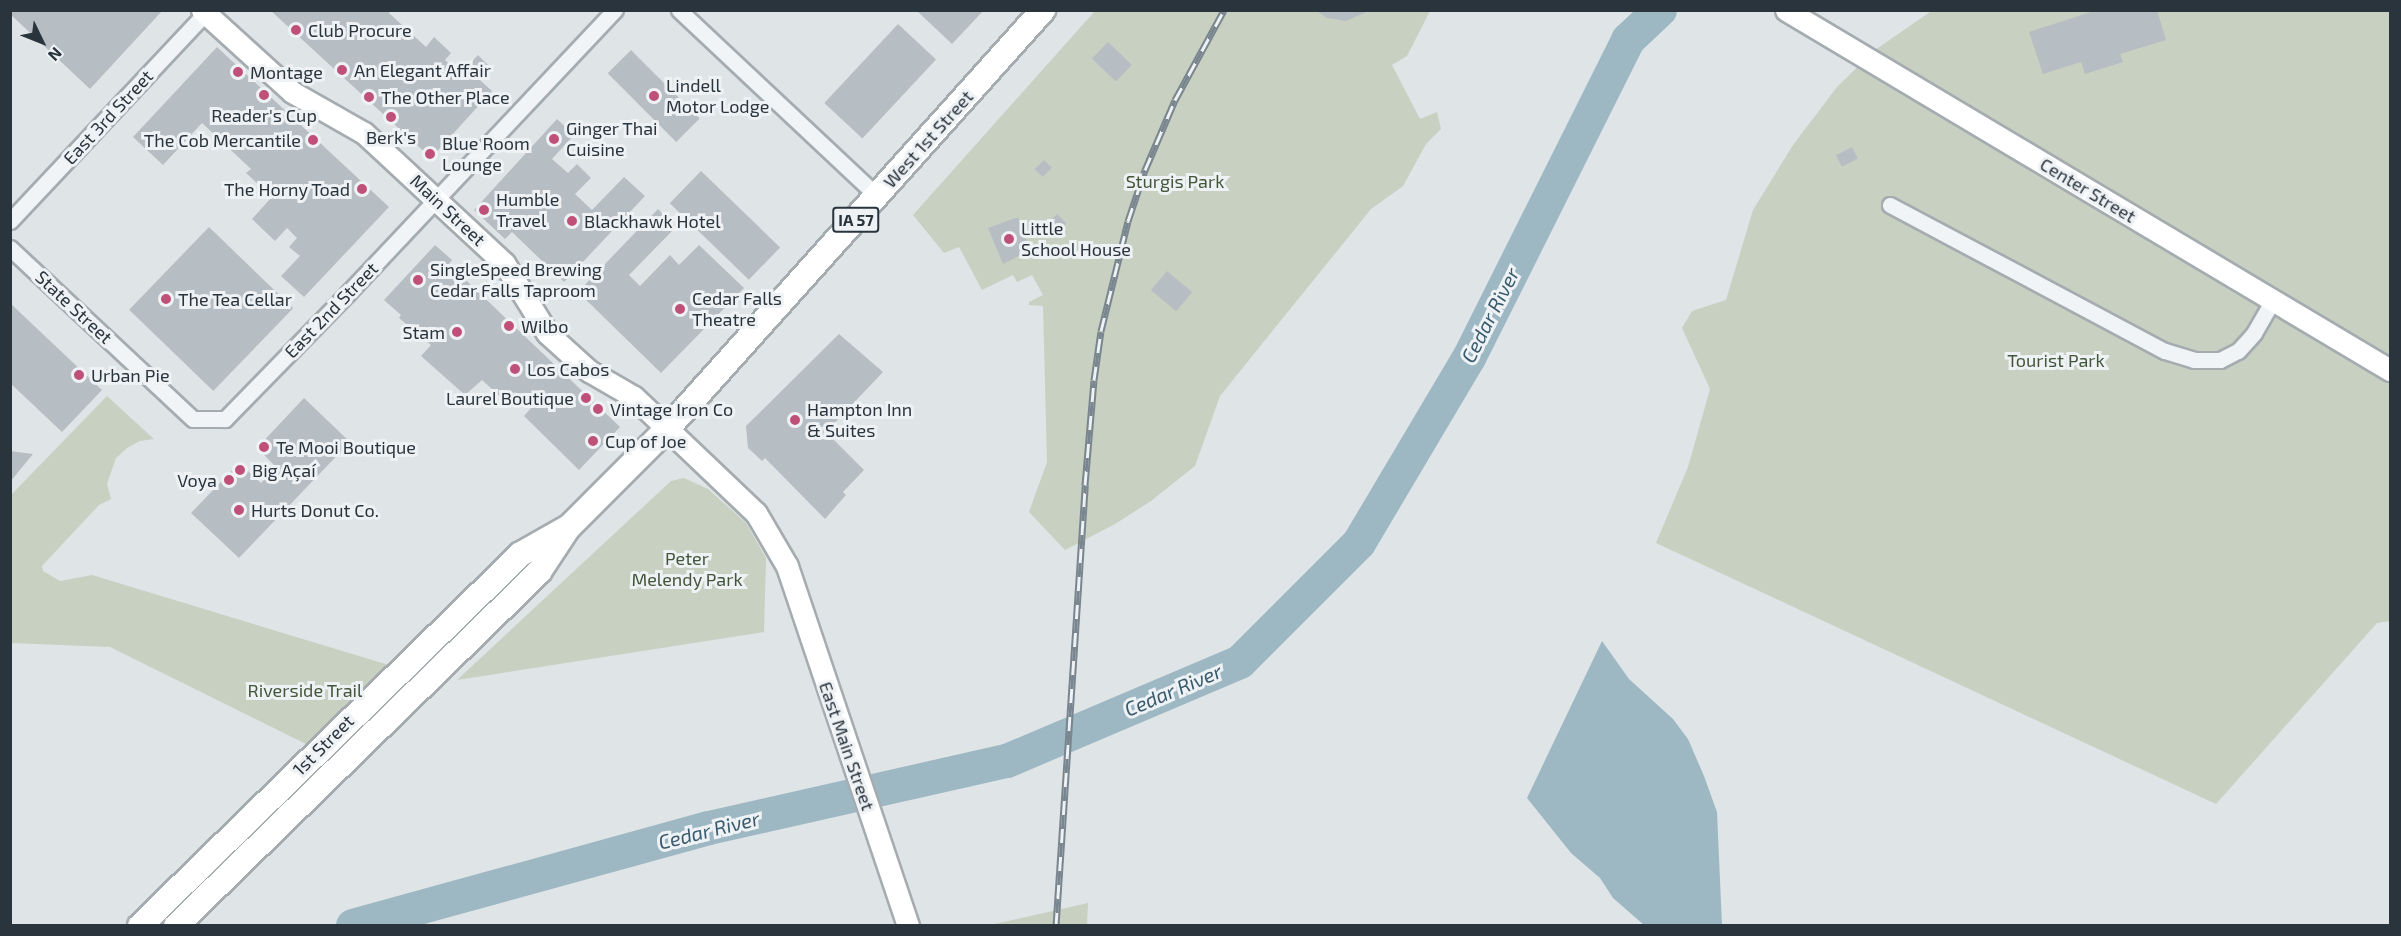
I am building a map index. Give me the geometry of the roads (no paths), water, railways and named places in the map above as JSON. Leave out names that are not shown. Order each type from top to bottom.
[{"type":"main road","name":"West 1st Street","points":[[668,428],[1043,10]]},
{"type":"main road","name":"Center Street","points":[[1786,10],[2391,370]]},
{"type":"main road","name":"Main Street","points":[[205,11],[292,92],[364,133],[504,263],[547,333],[589,371],[634,397],[756,513],[787,566]]},
{"type":"main road","name":"1st Street","points":[[176,926],[539,572],[568,528],[668,428]]},
{"type":"main road","name":"1st Street","points":[[140,926],[521,554],[568,528]]},
{"type":"main road","name":"East Main Street","points":[[787,566],[908,926]]},
{"type":"street","name":"East 2nd Street","points":[[225,418],[437,200],[615,10]]},
{"type":"street","points":[[679,10],[877,196]]},
{"type":"street","name":"East 3rd Street","points":[[10,221],[205,11]]},
{"type":"street","points":[[1890,205],[2165,351],[2194,360],[2220,360],[2238,351],[2254,333],[2273,300]]},
{"type":"street","name":"State Street","points":[[10,248],[192,419],[225,418]]},
{"type":"water","points":[[1602,641],[1629,679],[1673,719],[1688,739],[1704,776],[1717,812],[1722,925],[1644,925],[1613,898],[1600,878],[1571,853],[1527,798]]},
{"type":"waterway","name":"Cedar River","points":[[353,926],[709,828],[1007,761],[1240,662],[1359,543],[1469,358],[1628,40],[1660,10]]},
{"type":"railway","points":[[1056,926],[1085,485],[1094,380],[1101,331],[1128,221],[1145,170],[1175,100],[1224,10]]},
{"type":"place","name":"Club Procure","points":[[296,30]]},
{"type":"place","name":"An Elegant Affair","points":[[342,70]]},
{"type":"place","name":"Montage","points":[[238,72]]},
{"type":"place","name":"Reader's Cup","points":[[264,95]]},
{"type":"place","name":"Lindell Motor Lodge","points":[[654,96]]},
{"type":"place","name":"The Other Place","points":[[369,97]]},
{"type":"place","name":"Berk's","points":[[391,117]]},
{"type":"place","name":"Ginger Thai Cuisine","points":[[554,139]]},
{"type":"place","name":"The Cob Mercantile","points":[[313,140]]},
{"type":"place","name":"Blue Room Lounge","points":[[430,154]]},
{"type":"place","name":"The Horny Toad","points":[[362,189]]},
{"type":"place","name":"Humble Travel","points":[[484,210]]},
{"type":"place","name":"Blackhawk Hotel","points":[[572,221]]},
{"type":"place","name":"Little School House","points":[[1009,239]]},
{"type":"place","name":"SingleSpeed Brewing Cedar Falls Taproom","points":[[418,280]]},
{"type":"place","name":"The Tea Cellar","points":[[166,299]]},
{"type":"place","name":"Cedar Falls Theatre","points":[[680,309]]},
{"type":"place","name":"Wilbo","points":[[509,326]]},
{"type":"place","name":"Stam","points":[[457,332]]},
{"type":"place","name":"Los Cabos","points":[[515,369]]},
{"type":"place","name":"Urban Pie","points":[[79,375]]},
{"type":"place","name":"Laurel Boutique","points":[[586,398]]},
{"type":"place","name":"Vintage Iron Co","points":[[598,409]]},
{"type":"place","name":"Hampton Inn & Suites","points":[[795,420]]},
{"type":"place","name":"Cup of Joe","points":[[593,441]]},
{"type":"place","name":"Te Mooi Boutique","points":[[264,447]]},
{"type":"place","name":"Big Açaí","points":[[240,470]]},
{"type":"place","name":"Voya","points":[[229,480]]},
{"type":"place","name":"Hurts Donut Co.","points":[[239,510]]},
{"type":"park label","name":"Sturgis Park","points":[[1175,181]]},
{"type":"park label","name":"Tourist Park","points":[[2056,360]]},
{"type":"park label","name":"Peter Melendy Park","points":[[687,569]]},
{"type":"park label","name":"Riverside Trail","points":[[305,690]]}]
